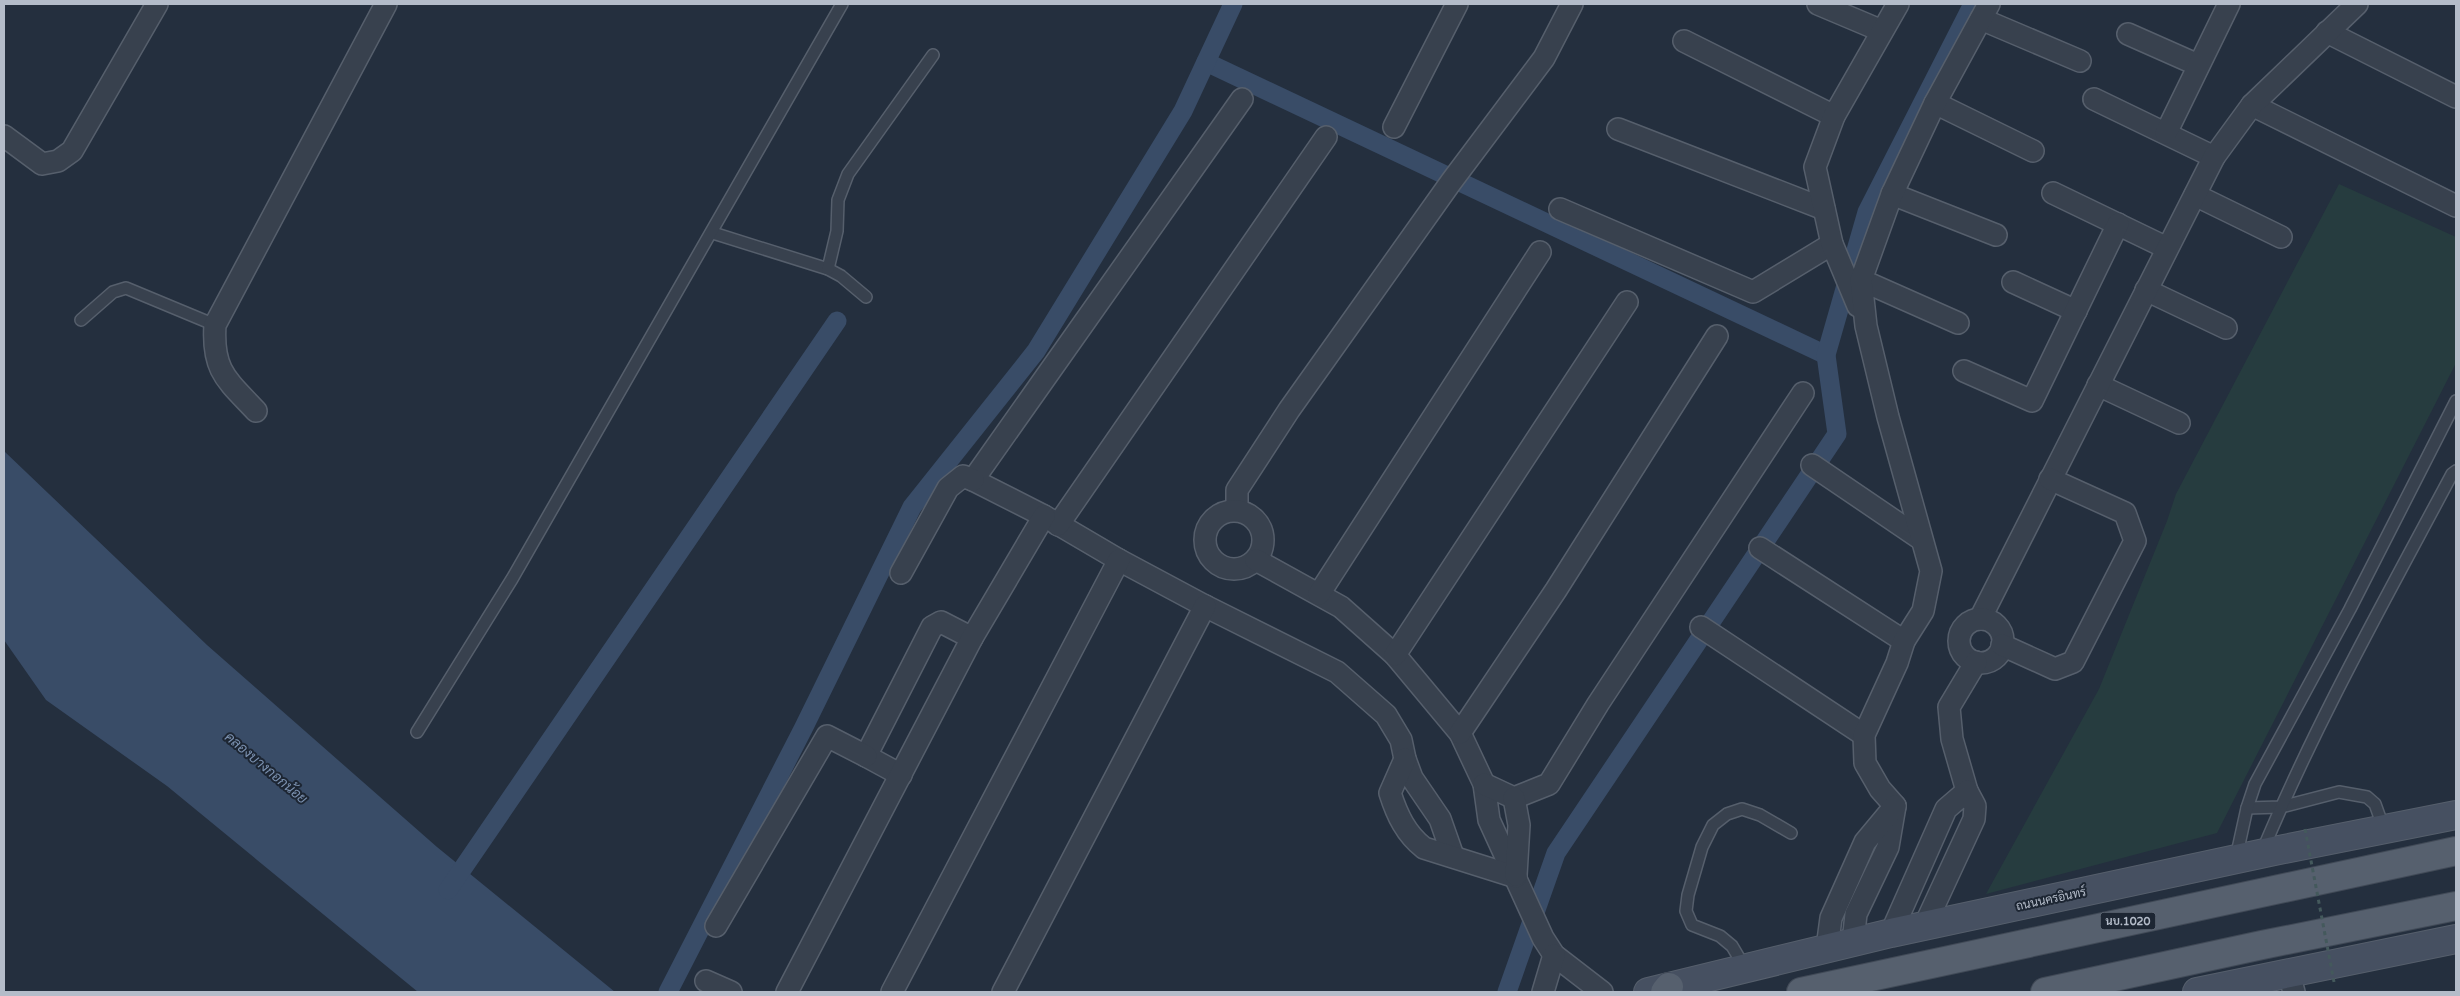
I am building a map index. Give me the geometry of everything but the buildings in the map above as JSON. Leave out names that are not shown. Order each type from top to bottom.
[{"type":"main road","name":"ถนนนครอินทร์","points":[[1660,990],[1891,933],[2456,815]]},
{"type":"main road","name":"นบ.1020","points":[[1800,992],[2456,851]]},
{"type":"main road","points":[[2046,992],[2262,945],[2456,906]]},
{"type":"main road","points":[[2205,991],[2292,983],[2456,939]]},
{"type":"street","points":[[4,136],[42,164],[58,161],[72,151],[157,4]]},
{"type":"street","points":[[256,412],[219,368],[214,346],[216,325],[386,4]]},
{"type":"street","points":[[1394,127],[1457,4]]},
{"type":"street","points":[[1237,510],[1238,490],[1289,410],[1435,204],[1544,58],[1572,4]]},
{"type":"street","points":[[1818,4],[1882,31]]},
{"type":"street","points":[[1840,945],[1831,918],[1865,842],[1895,806],[1880,789],[1865,763],[1864,734],[1897,663],[1904,641],[1923,611],[1931,571],[1866,326],[1832,244],[1815,167],[1834,116],[1898,4]]},
{"type":"street","points":[[2166,133],[2229,4]]},
{"type":"street","points":[[1980,619],[2214,157],[2252,105],[2357,4]]},
{"type":"street","points":[[1866,326],[1861,280],[1892,194],[1935,103],[1985,11],[2080,61]]},
{"type":"street","points":[[2327,32],[2456,97]]},
{"type":"street","points":[[2128,34],[2198,66]]},
{"type":"street","points":[[1684,41],[1834,116]]},
{"type":"street","points":[[973,480],[1242,99]]},
{"type":"street","points":[[2094,99],[2214,157]]},
{"type":"street","points":[[1935,103],[2033,151]]},
{"type":"street","points":[[2252,105],[2456,206]]},
{"type":"street","points":[[1618,129],[1824,210]]},
{"type":"street","points":[[787,992],[972,638],[1051,521],[1326,137]]},
{"type":"street","points":[[2053,193],[2168,248]]},
{"type":"street","points":[[1892,194],[1996,235]]},
{"type":"street","points":[[2195,195],[2281,237]]},
{"type":"street","points":[[1560,209],[1752,292],[1832,244]]},
{"type":"street","points":[[1964,371],[2032,401],[2118,224]]},
{"type":"street","points":[[1318,594],[1540,252]]},
{"type":"street","points":[[1861,280],[1958,323]]},
{"type":"street","points":[[2013,282],[2076,311]]},
{"type":"street","points":[[2146,290],[2226,328]]},
{"type":"street","points":[[1396,655],[1627,302]]},
{"type":"street","points":[[1460,734],[1556,590],[1717,336]]},
{"type":"street","points":[[2098,385],[2179,423]]},
{"type":"street","points":[[1484,784],[1514,798],[1550,784],[1598,704],[1803,393]]},
{"type":"street","points":[[1812,465],[1921,539]]},
{"type":"street","points":[[901,573],[948,488],[964,476],[973,480],[1205,606],[1337,672],[1386,715],[1401,740],[1404,759],[1412,778],[1440,819],[1453,856]]},
{"type":"street","points":[[2002,645],[2055,669],[2072,662],[2135,541],[2125,513],[2050,479]]},
{"type":"street","points":[[1237,510],[1251,515],[1260,526],[1263,548],[1256,560],[1244,568],[1231,570],[1218,566],[1209,556],[1204,544],[1206,531],[1213,519],[1224,512],[1237,510]]},
{"type":"street","points":[[1760,548],[1904,641]]},
{"type":"street","points":[[892,992],[1119,560]]},
{"type":"street","points":[[1256,560],[1341,607],[1396,655],[1460,734],[1484,784],[1489,820],[1544,938],[1554,955],[1602,992]]},
{"type":"street","points":[[1002,992],[1205,606]]},
{"type":"street","points":[[1980,619],[1987,619],[1998,626],[2001,632],[2002,645],[1996,657],[1983,662],[1976,662],[1964,655],[1960,649],[1959,635],[1967,624],[1980,619]]},
{"type":"street","points":[[866,756],[935,624],[946,624],[972,638]]},
{"type":"street","points":[[1702,627],[1864,734]]},
{"type":"street","points":[[1924,926],[1974,819],[1975,806],[1967,791],[1952,739],[1949,707],[1976,662]]},
{"type":"street","points":[[716,926],[827,736],[901,775]]},
{"type":"street","points":[[1404,759],[1390,793],[1400,819],[1414,840],[1424,848],[1453,856],[1474,866],[1516,877]]},
{"type":"street","points":[[1891,933],[1946,809],[1967,791]]},
{"type":"street","points":[[1514,798],[1520,825],[1516,877]]},
{"type":"street","points":[[1543,992],[1554,955]]},
{"type":"street","points":[[706,981],[731,992]]},
{"type":"lane","points":[[417,732],[512,579],[713,233],[842,4]]},
{"type":"lane","points":[[828,269],[837,231],[838,200],[848,174],[933,55]]},
{"type":"lane","points":[[713,233],[828,269],[841,276],[866,297]]},
{"type":"lane","points":[[81,320],[112,292],[126,288],[216,325]]},
{"type":"lane","points":[[2248,857],[2247,808],[2255,784],[2350,609],[2456,401]]},
{"type":"lane","points":[[2248,857],[2281,807],[2359,649],[2452,474],[2456,472]]},
{"type":"lane","points":[[2247,808],[2281,807],[2339,792],[2367,797],[2375,804],[2384,829]]},
{"type":"lane","points":[[1745,968],[1732,946],[1720,936],[1692,925],[1686,911],[1702,847],[1713,825],[1727,814],[1742,809],[1760,815],[1791,834]]},
{"type":"path","points":[[2304,828],[2334,982]]},
{"type":"green space","points":[[2339,184],[2456,237],[2456,363],[2217,833],[1986,894],[2099,689],[2167,521],[2176,494]]},
{"type":"water","name":"คลองบางกอกน้อย","points":[[4,451],[207,645],[437,847],[615,992],[418,992],[167,786],[46,700],[4,640]]},
{"type":"waterway","points":[[668,992],[803,729],[912,507],[1036,351],[1183,111],[1233,4]]},
{"type":"waterway","points":[[1507,992],[1556,853],[1837,434],[1826,355],[1867,212],[1973,4]]},
{"type":"waterway","points":[[1206,62],[1826,355]]},
{"type":"waterway","points":[[448,890],[837,321]]}]
